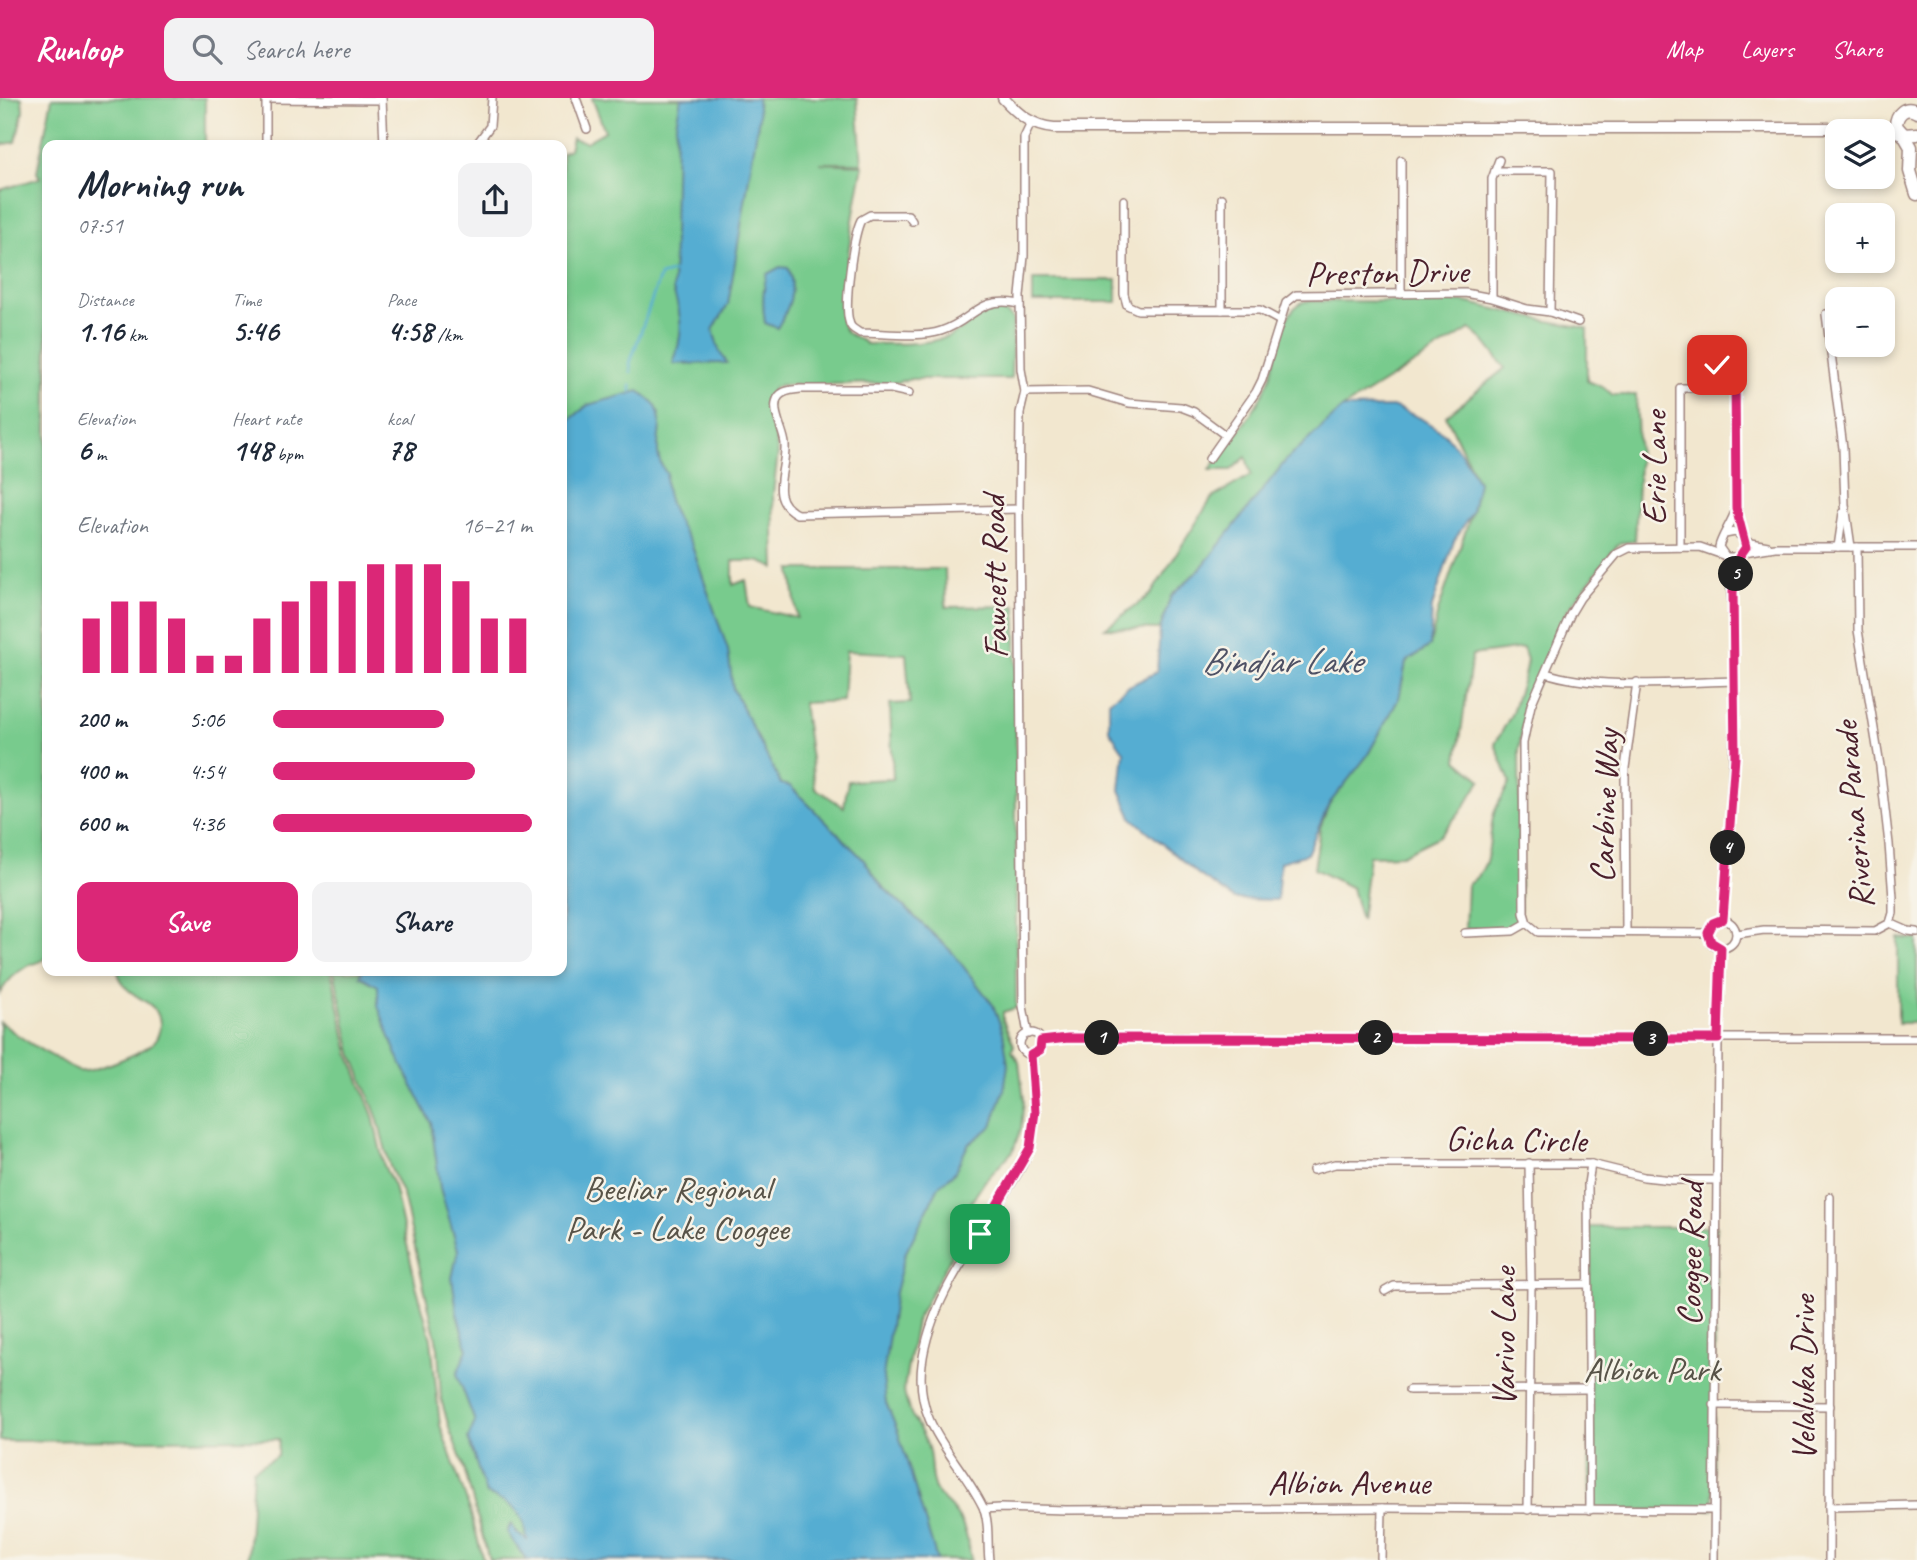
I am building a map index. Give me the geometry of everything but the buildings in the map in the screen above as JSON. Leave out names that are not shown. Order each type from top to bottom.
[{"type":"main road","points":[[1003,98],[1031,123],[1045,127],[1076,129],[1825,128]]},
{"type":"main road","points":[[1893,119],[1908,105]]},
{"type":"main road","points":[[1897,117],[1896,126],[1907,134],[1911,147],[1910,171],[1917,194]]},
{"type":"street","points":[[480,140],[490,126],[492,98]]},
{"type":"street","points":[[576,98],[587,129]]},
{"type":"street","points":[[266,140],[266,99],[382,99],[384,140]]},
{"type":"street","name":"Fawcett Road","points":[[1028,1034],[1023,1006],[1019,509],[1020,414],[1025,392],[1021,369],[1020,304],[1024,256],[1024,138],[1031,123]]},
{"type":"street","points":[[1401,160],[1401,294]]},
{"type":"street","points":[[1492,298],[1492,179],[1499,160]]},
{"type":"street","points":[[1495,171],[1552,171],[1550,312]]},
{"type":"street","points":[[1222,198],[1222,310]]},
{"type":"street","points":[[1124,200],[1124,294],[1127,305],[1138,310],[1260,310],[1280,321]]},
{"type":"street","points":[[912,221],[908,215],[870,215],[861,220],[852,258],[847,318],[851,327],[860,333],[930,333],[951,326],[987,303],[1008,301],[1020,304]]},
{"type":"street","name":"Preston Drive","points":[[1209,459],[1262,380],[1286,303],[1296,295],[1465,293],[1550,312],[1578,322]]},
{"type":"street","points":[[1831,357],[1843,448],[1845,505],[1838,547]]},
{"type":"street","points":[[1717,365],[1735,373],[1736,508],[1744,539],[1733,592]]},
{"type":"street","name":"Erie Lane","points":[[1680,547],[1680,388],[1736,388]]},
{"type":"street","points":[[909,393],[891,389],[800,389],[787,390],[779,396],[775,406],[785,440],[786,454],[780,492],[787,509],[797,514],[1019,509]]},
{"type":"street","points":[[1025,392],[1088,391],[1129,403],[1181,407],[1194,412],[1225,435]]},
{"type":"street","name":"Riverina Parade","points":[[1737,934],[1763,930],[1875,932],[1890,923],[1893,913],[1888,831],[1858,630],[1854,547],[1845,505]]},
{"type":"street","points":[[1723,919],[1735,757],[1733,592],[1724,556],[1719,547],[1736,508]]},
{"type":"street","points":[[1700,547],[1735,532],[1744,539],[1775,547]]},
{"type":"street","points":[[1708,933],[1538,932],[1527,923],[1524,913],[1523,743],[1531,705],[1571,613],[1580,598],[1617,554],[1629,548],[1700,547],[1724,556],[1742,555],[1775,547],[1917,547]]},
{"type":"street","points":[[1546,673],[1567,680],[1734,681]]},
{"type":"street","name":"Carbine Way","points":[[1626,932],[1625,768],[1637,682]]},
{"type":"street","points":[[1723,919],[1733,925],[1737,934],[1732,944],[1721,948],[1711,942],[1708,933],[1713,923],[1723,919]]},
{"type":"street","points":[[1465,933],[1513,931],[1527,923]]},
{"type":"street","points":[[1890,923],[1908,932],[1917,932]]},
{"type":"street","name":"Coogee Road","points":[[1714,1560],[1721,948]]},
{"type":"street","points":[[1028,1034],[1036,1035],[1041,1041],[1040,1050],[1031,1055],[1024,1052],[1020,1046],[1021,1039],[1028,1034]]},
{"type":"street","points":[[1041,1041],[1068,1038],[1917,1038]]},
{"type":"street","points":[[989,1560],[984,1509],[937,1437],[924,1410],[920,1386],[930,1327],[941,1298],[1030,1148],[1035,1112],[1031,1055]]},
{"type":"street","name":"Varivo Lane","points":[[1528,1510],[1531,1285],[1529,1163]]},
{"type":"street","name":"Gicha Circle","points":[[1313,1170],[1335,1164],[1591,1164],[1644,1177],[1717,1180]]},
{"type":"street","points":[[1590,1510],[1588,1184],[1591,1164]]},
{"type":"street","name":"Velaluka Drive","points":[[1829,1560],[1830,1197]]},
{"type":"street","points":[[1385,1291],[1394,1286],[1588,1284]]},
{"type":"street","points":[[1409,1390],[1589,1389]]},
{"type":"street","points":[[1714,1405],[1830,1406]]},
{"type":"street","points":[[1829,1507],[1917,1506]]},
{"type":"street","points":[[1381,1560],[1382,1508]]},
{"type":"street","name":"Albion Avenue","points":[[984,1509],[1713,1510]]},
{"type":"green space","points":[[0,98],[22,98],[23,111],[16,142],[0,145]]},
{"type":"green space","points":[[52,98],[205,98],[205,140],[43,140]]},
{"type":"green space","name":"Beeliar Regional Park - Lake Coogee","points":[[592,98],[857,98],[862,163],[820,163],[863,165],[847,264],[842,324],[844,329],[866,344],[907,344],[947,337],[981,316],[996,311],[1004,311],[1013,319],[1011,379],[909,379],[895,383],[780,385],[774,388],[768,396],[778,453],[773,494],[775,568],[758,561],[733,561],[733,585],[746,580],[750,607],[797,618],[791,569],[945,569],[946,607],[1016,606],[1016,1008],[1003,1012],[1003,1020],[1014,1045],[1012,1051],[1019,1062],[1024,1100],[1021,1129],[1013,1151],[985,1181],[970,1204],[957,1213],[951,1256],[916,1321],[904,1388],[909,1410],[928,1448],[935,1488],[964,1527],[971,1560],[489,1560],[462,1461],[441,1399],[438,1348],[403,1195],[390,1167],[377,1117],[352,1053],[335,976],[567,976],[567,150],[572,138],[586,142],[605,131]],"holes":[[[846,651],[906,654],[910,703],[890,704],[893,779],[848,781],[844,807],[815,788],[803,703],[843,701]]]},
{"type":"green space","points":[[42,147],[42,961],[18,972],[0,993],[0,190],[40,178],[37,172]]},
{"type":"green space","points":[[1033,280],[1117,280],[1117,302],[1033,302]]},
{"type":"green space","points":[[1306,301],[1465,302],[1587,328],[1587,381],[1603,387],[1613,395],[1636,395],[1639,463],[1635,541],[1621,543],[1615,548],[1567,611],[1525,710],[1519,749],[1520,916],[1513,926],[1507,928],[1465,929],[1467,885],[1475,879],[1485,863],[1493,817],[1510,782],[1495,744],[1511,715],[1524,676],[1527,660],[1523,648],[1472,655],[1457,760],[1481,780],[1464,807],[1440,836],[1402,855],[1369,856],[1361,921],[1352,888],[1314,869],[1320,828],[1329,804],[1367,756],[1399,698],[1406,662],[1430,646],[1438,611],[1472,512],[1478,482],[1446,416],[1505,368],[1483,340],[1470,329],[1343,408],[1201,568],[1171,596],[1160,629],[1105,628],[1151,594],[1212,498],[1251,475],[1246,457],[1231,470],[1210,470],[1258,402],[1269,380],[1285,323],[1297,305]]},
{"type":"green space","points":[[1898,938],[1917,939],[1917,1023],[1898,1023]]},
{"type":"green space","points":[[120,976],[332,976],[349,1053],[373,1116],[384,1166],[394,1186],[431,1339],[440,1425],[470,1510],[483,1560],[248,1560],[253,1470],[278,1455],[279,1439],[0,1441],[0,1022],[78,1071],[105,1066],[147,1047],[158,1034],[158,1014],[121,981]]},
{"type":"green space","name":"Albion Park","points":[[1588,1227],[1716,1227],[1713,1510],[1590,1510]]},
{"type":"water","points":[[681,98],[757,98],[759,117],[728,305],[713,330],[719,350],[727,363],[673,364],[679,344],[680,327],[679,310],[673,290],[676,124]]},
{"type":"water","points":[[780,267],[788,268],[792,291],[785,314],[777,328],[765,323],[763,298],[767,274]]},
{"type":"water","name":"Beeliar Regional Park - Lake Coogee","points":[[639,391],[655,404],[660,424],[659,456],[667,474],[669,500],[691,543],[728,650],[733,689],[781,784],[790,786],[863,859],[882,886],[952,952],[993,1005],[1003,1032],[1008,1065],[1004,1090],[992,1126],[968,1145],[954,1173],[939,1186],[905,1254],[895,1292],[883,1377],[886,1403],[898,1432],[937,1560],[526,1560],[507,1532],[511,1524],[517,1533],[527,1540],[520,1515],[510,1505],[486,1494],[468,1438],[475,1422],[457,1374],[467,1349],[457,1313],[452,1278],[458,1250],[440,1188],[431,1122],[396,1053],[378,1006],[378,986],[360,976],[567,976],[567,422],[588,405]]},
{"type":"water","name":"Bindjar Lake","points":[[1395,407],[1420,418],[1445,434],[1462,454],[1478,482],[1472,512],[1454,541],[1432,607],[1430,646],[1406,662],[1399,698],[1367,756],[1329,804],[1307,854],[1280,862],[1277,900],[1234,899],[1198,874],[1132,818],[1120,790],[1124,752],[1109,730],[1109,701],[1127,687],[1157,672],[1160,629],[1171,596],[1201,568],[1287,459],[1343,408]]},
{"type":"waterway","points":[[631,372],[630,363],[660,276],[674,272]]},
{"type":"waterway","points":[[631,385],[631,392]]},
{"type":"route","points":[[980,1234],[1030,1148],[1035,1112],[1031,1055],[1040,1050],[1041,1041],[1068,1038],[1718,1039],[1721,948],[1711,942],[1708,933],[1713,923],[1723,919],[1735,757],[1733,592],[1739,557],[1746,547],[1736,508],[1735,373],[1717,365]]}]
